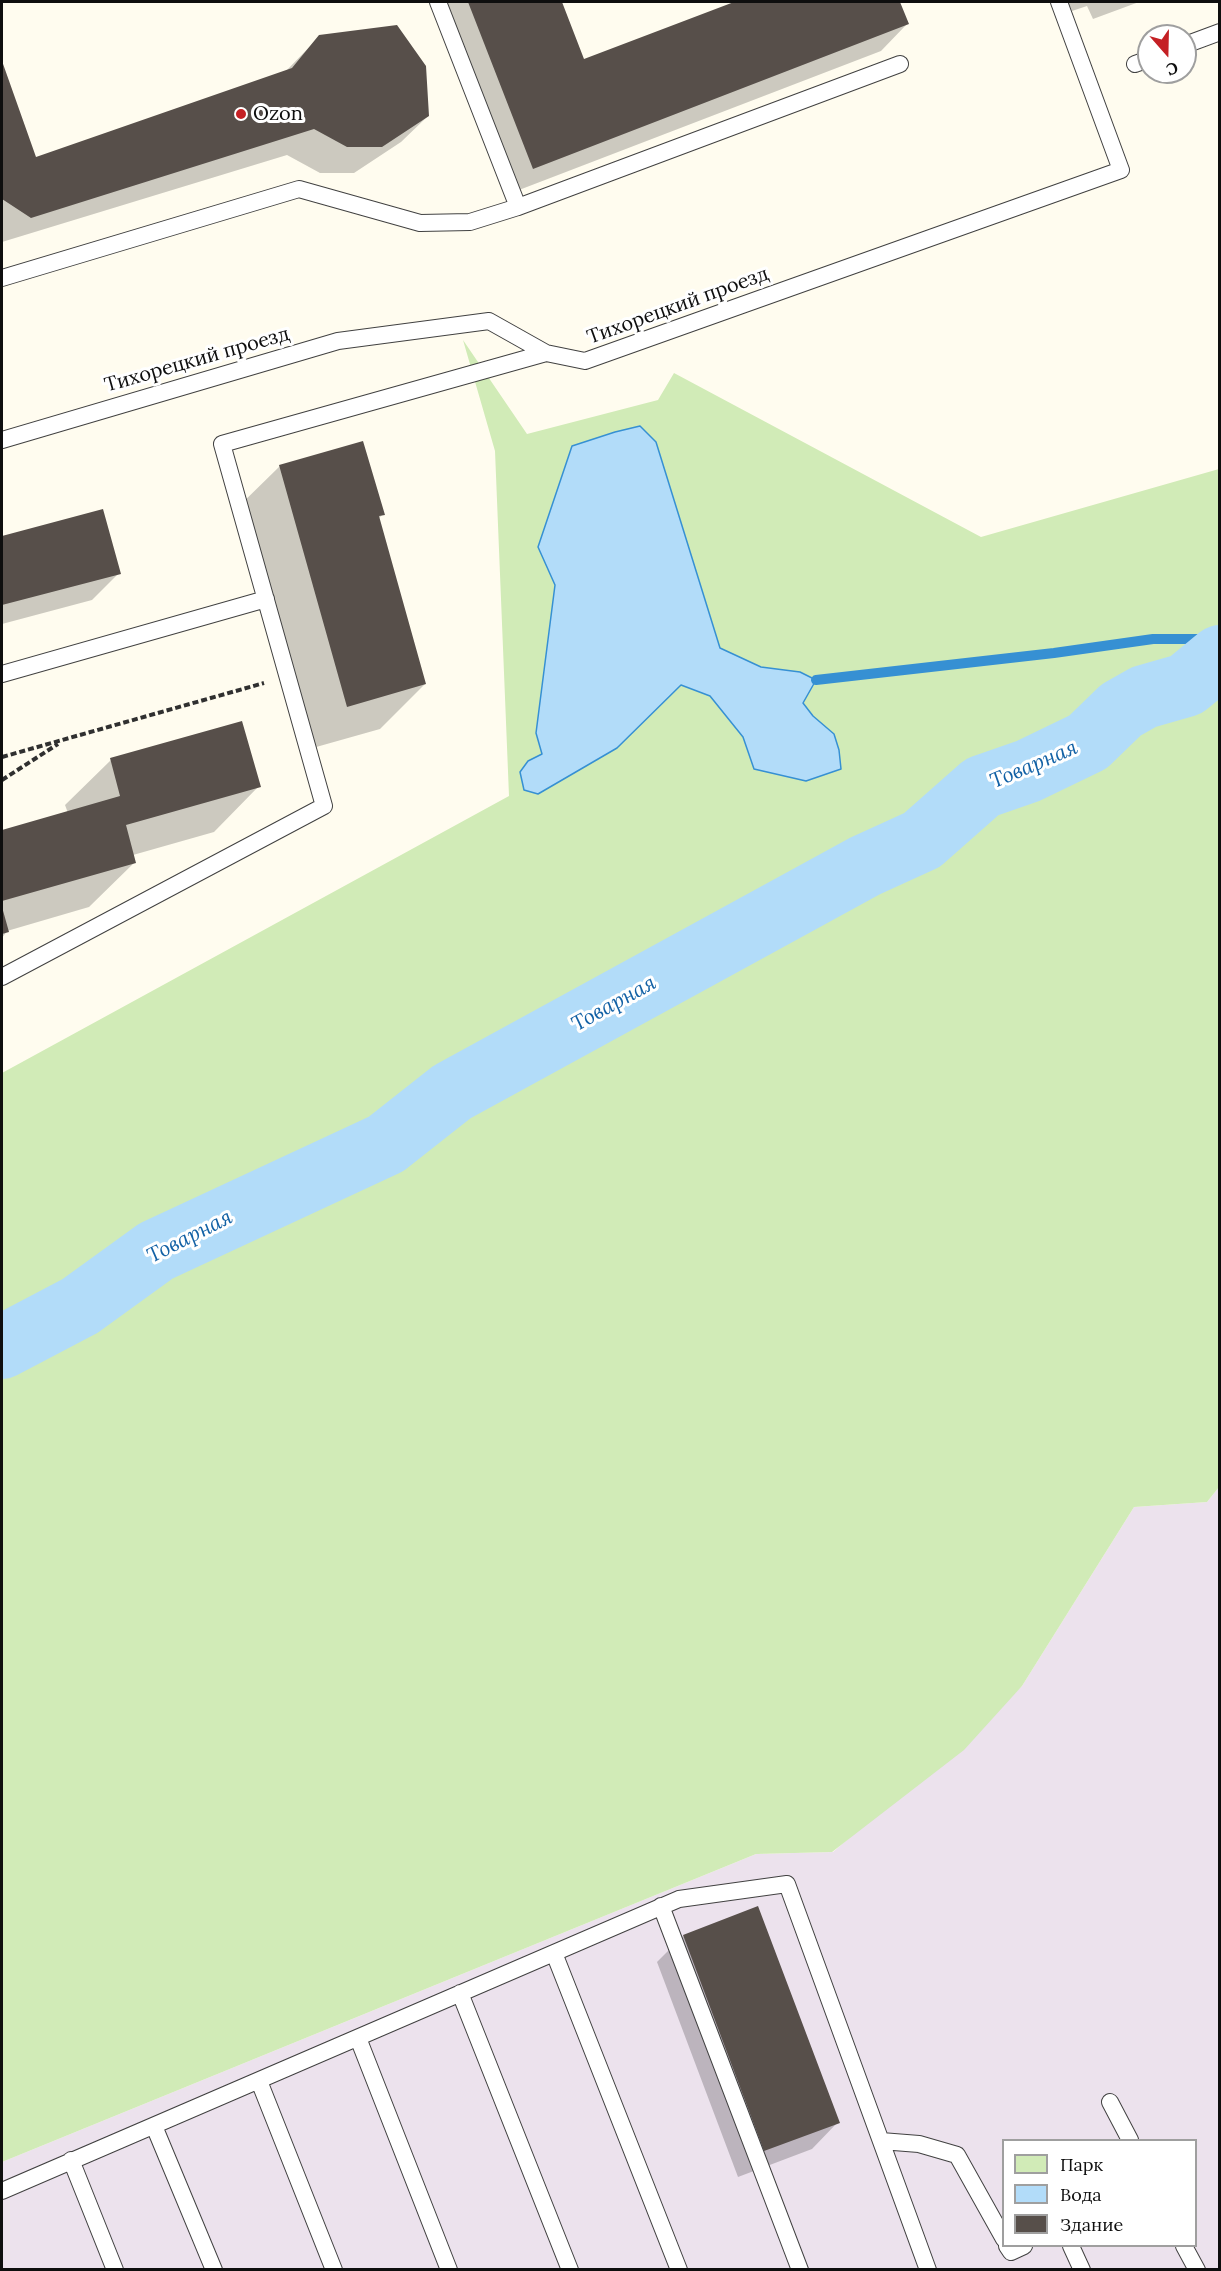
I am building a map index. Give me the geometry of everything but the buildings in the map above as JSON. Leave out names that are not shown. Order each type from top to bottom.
[{"type":"lane","points":[[438,2],[518,207]]},
{"type":"lane","name":"Тихорецкий проезд","points":[[2,440],[338,341],[489,321],[546,353],[585,361],[1121,170],[1059,2]]},
{"type":"lane","points":[[1197,41],[1220,32]]},
{"type":"lane","points":[[2,278],[299,189],[420,223],[470,222],[518,207],[900,64]]},
{"type":"lane","points":[[2,976],[324,806],[222,444],[546,353]]},
{"type":"lane","points":[[2,674],[266,599]]},
{"type":"lane","points":[[2,2191],[661,1906],[679,1899],[787,1884],[928,2270]]},
{"type":"lane","points":[[661,1906],[800,2270]]},
{"type":"lane","points":[[554,1953],[679,2270]]},
{"type":"lane","points":[[460,1994],[570,2270]]},
{"type":"lane","points":[[358,2038],[449,2270]]},
{"type":"lane","points":[[259,2081],[334,2270]]},
{"type":"lane","points":[[1110,2102],[1129,2139]]},
{"type":"lane","points":[[154,2126],[214,2270]]},
{"type":"lane","points":[[881,2141],[919,2144],[957,2155],[1002,2235]]},
{"type":"lane","points":[[71,2160],[115,2270]]},
{"type":"lane","points":[[1008,2247],[1011,2252],[1022,2247]]},
{"type":"lane","points":[[1071,2247],[1082,2270]]},
{"type":"lane","points":[[1185,2247],[1197,2270]]},
{"type":"path","points":[[2,758],[288,677]]},
{"type":"path","points":[[2,780],[63,740]]},
{"type":"shaded area","points":[[1219,1487],[1219,2269],[2,2270],[2,2162],[756,1854],[833,1852],[1022,1686],[1134,1507],[1207,1502]]},
{"type":"green space","points":[[463,340],[527,434],[658,400],[674,373],[981,537],[1219,469],[1219,1487],[1207,1502],[1134,1507],[1022,1686],[964,1750],[832,1852],[756,1854],[2,2162],[2,1073],[509,796],[495,451]],"holes":[[[656,442],[720,648],[761,667],[800,672],[803,703],[813,716],[834,734],[754,769],[743,737],[710,696],[681,685],[617,748],[528,761],[543,754],[536,733],[555,585],[539,547],[572,446]]]},
{"type":"water","points":[[640,426],[656,442],[720,648],[761,667],[800,672],[816,680],[803,703],[813,716],[834,734],[841,769],[806,781],[754,769],[743,737],[710,696],[681,685],[617,748],[538,794],[524,790],[520,772],[528,761],[542,754],[536,733],[555,585],[538,547],[572,446]]},
{"type":"waterway","points":[[816,680],[1054,653],[1153,639],[1220,639]]},
{"type":"waterway","name":"Товарная","points":[[2,1347],[80,1306],[156,1251],[386,1144],[452,1092],[865,866],[922,840],[982,787],[1028,771],[1088,742],[1121,710],[1144,697],[1186,685],[1220,657]]},
{"type":"place","name":"Ozon","points":[[241,114]]}]
